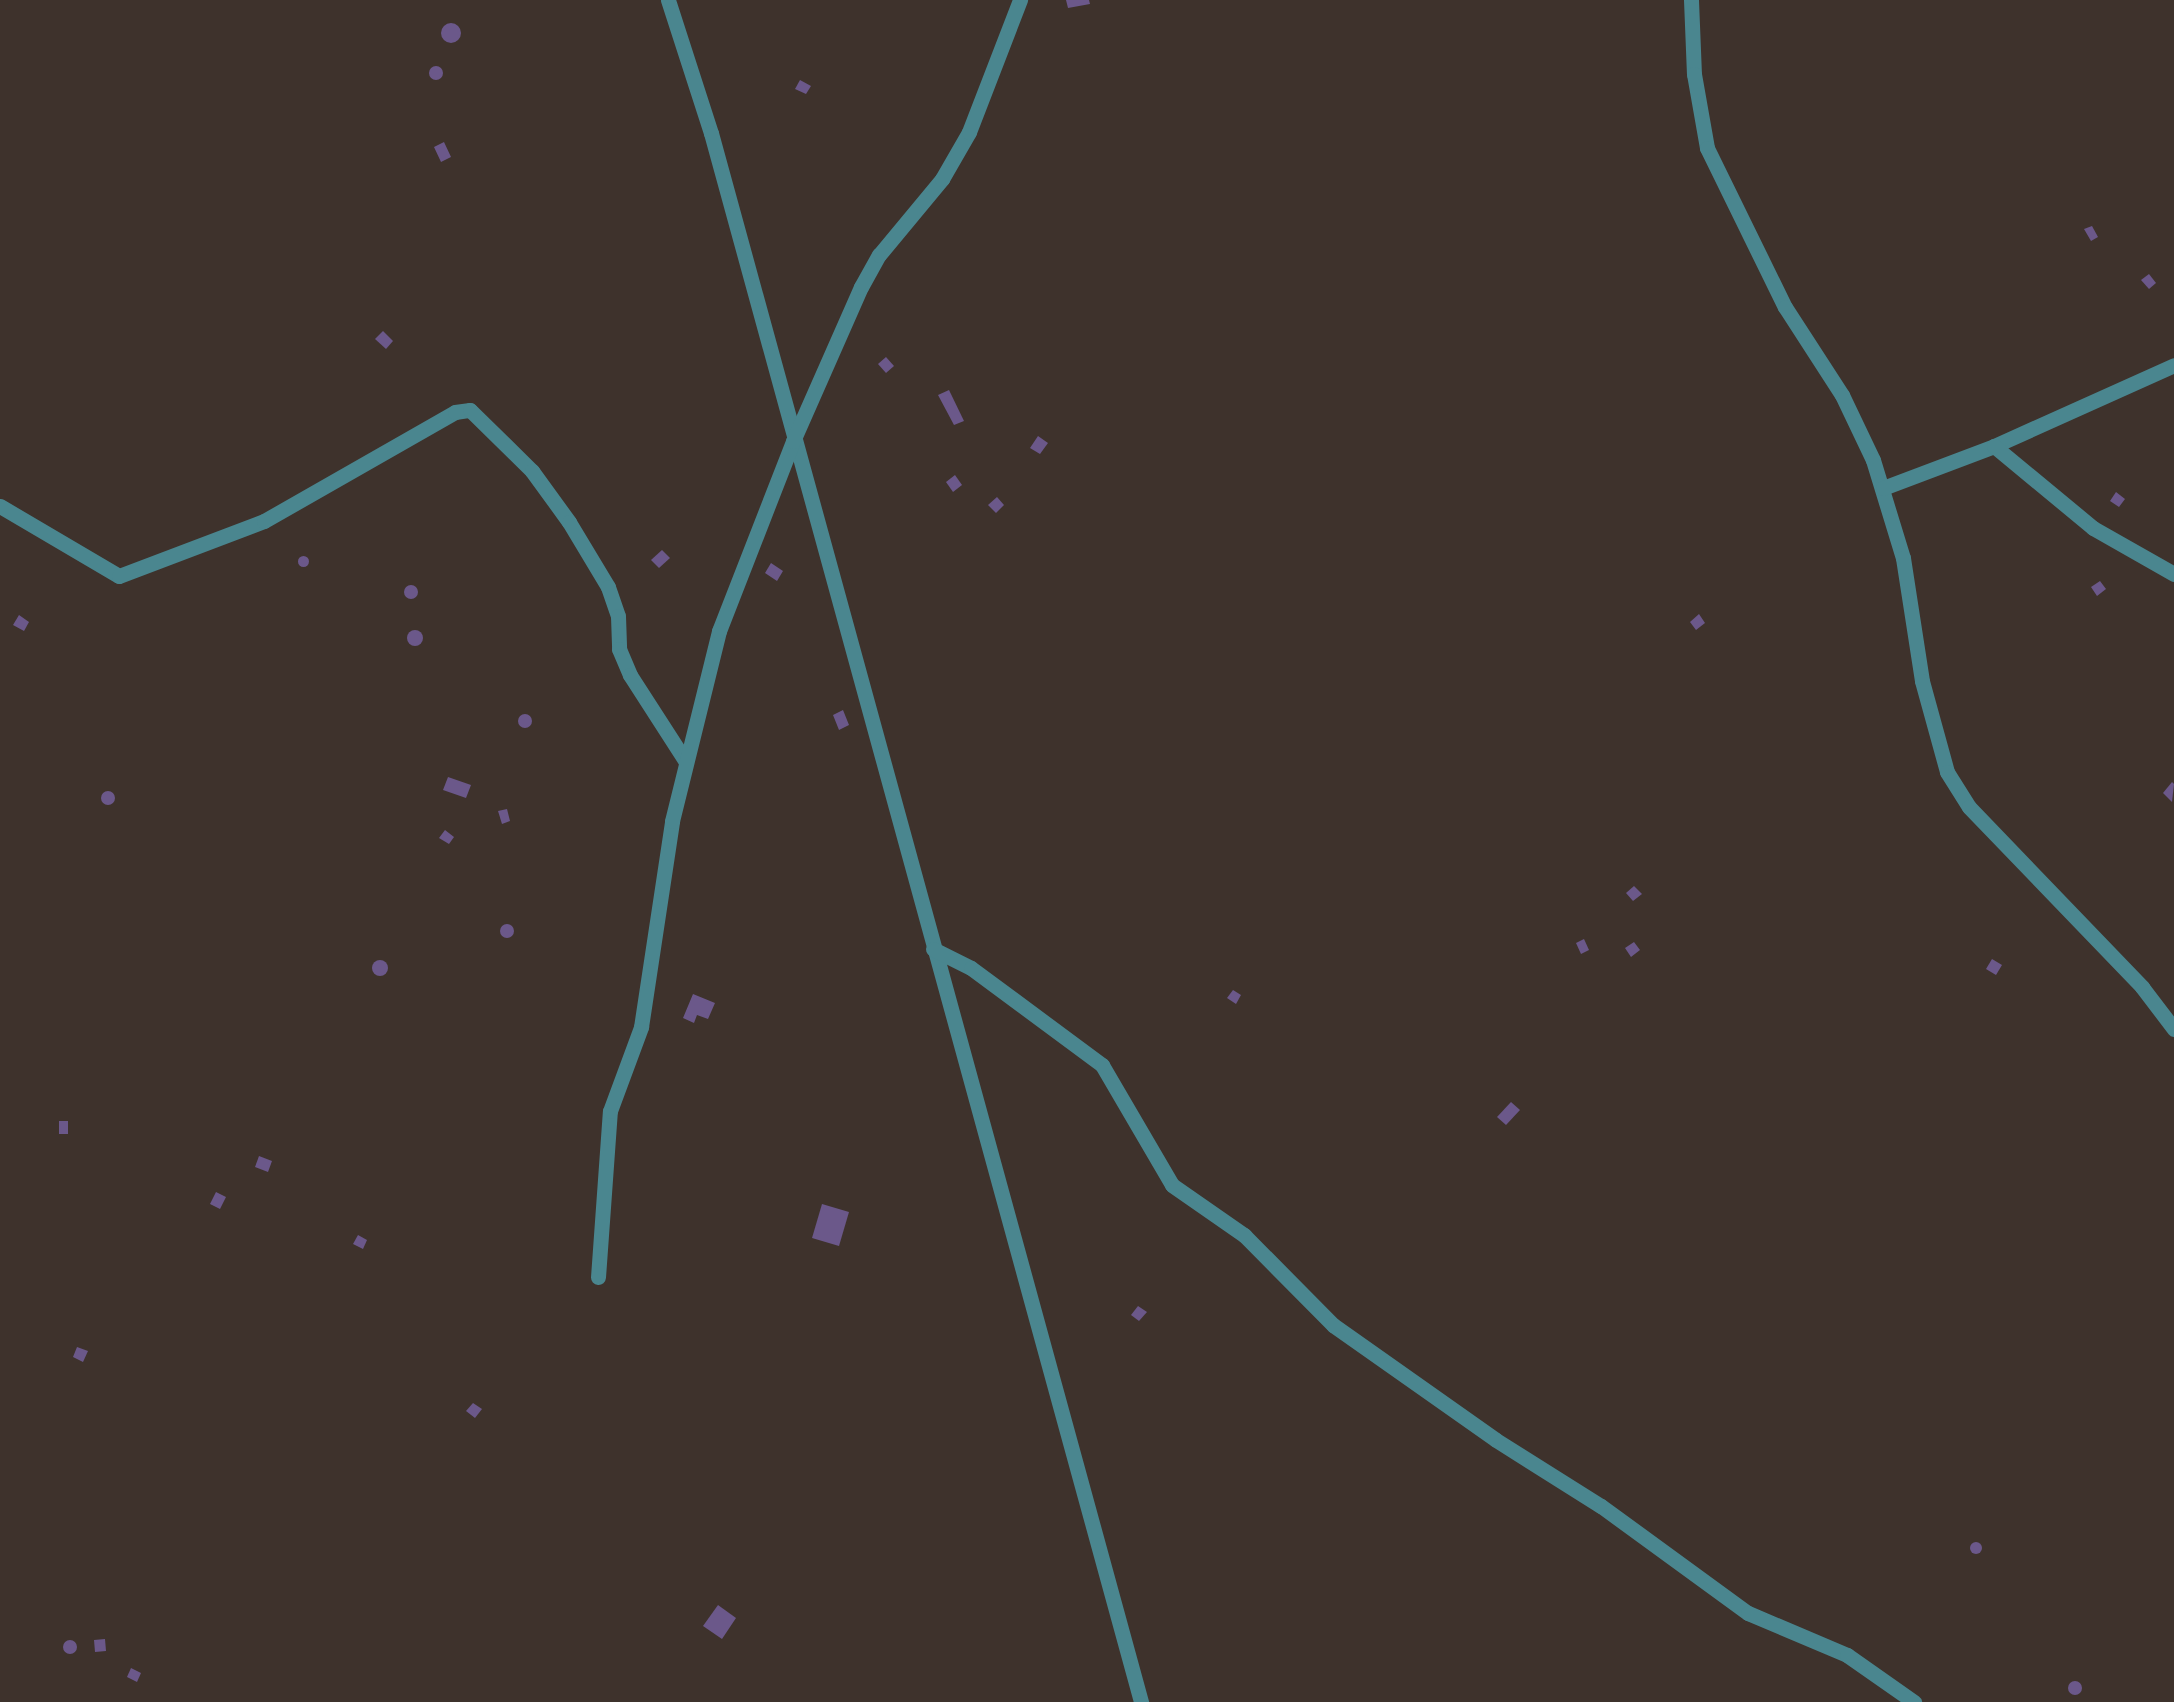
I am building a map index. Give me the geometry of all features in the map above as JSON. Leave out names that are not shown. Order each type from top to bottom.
[{"type":"street","points":[[668,0],[711,133],[792,441],[836,587],[1141,1702]]},
{"type":"street","points":[[598,1277],[610,1110],[642,1027],[672,820],[719,631],[792,441],[861,286],[879,255],[942,179],[969,132],[1020,0]]},
{"type":"street","points":[[1691,0],[1699,116],[1716,172],[1768,264],[1785,307],[1842,395],[1884,488],[1903,558],[1922,681],[1946,772],[1982,822],[2142,987],[2174,1029]]},
{"type":"street","points":[[1884,488],[1994,446],[2174,365]]},
{"type":"street","points":[[0,506],[119,576],[264,522],[455,412],[470,410],[532,472],[578,538],[608,587],[618,616],[619,649],[630,675],[686,762]]},
{"type":"street","points":[[1994,446],[2093,528],[2174,574]]},
{"type":"street","points":[[932,949],[971,968],[1102,1066],[1172,1184],[1244,1235],[1333,1324],[1496,1440],[1602,1506],[1748,1614],[1848,1655],[1914,1702]]},
{"type":"building","points":[[1066,0],[1089,0],[1090,4],[1068,8]]},
{"type":"building","points":[[451,23],[461,33],[451,43],[441,33]]},
{"type":"building","points":[[436,66],[443,73],[436,80],[429,73]]},
{"type":"building","points":[[800,80],[811,86],[806,94],[795,89]]},
{"type":"building","points":[[444,142],[451,157],[441,162],[434,147]]},
{"type":"building","points":[[2092,226],[2098,237],[2091,241],[2084,229]]},
{"type":"building","points":[[2149,274],[2156,283],[2149,289],[2141,280]]},
{"type":"building","points":[[383,331],[393,341],[386,349],[375,339]]},
{"type":"building","points":[[886,357],[894,366],[886,373],[878,364]]},
{"type":"building","points":[[949,390],[964,421],[954,425],[938,395]]},
{"type":"building","points":[[1038,436],[1048,443],[1040,454],[1030,448]]},
{"type":"building","points":[[955,475],[962,485],[953,492],[946,482]]},
{"type":"building","points":[[2116,492],[2125,499],[2119,507],[2110,501]]},
{"type":"building","points":[[997,497],[1004,505],[996,513],[988,505]]},
{"type":"building","points":[[662,550],[670,558],[659,568],[651,560]]},
{"type":"building","points":[[303,555],[309,561],[303,567],[297,561]]},
{"type":"building","points":[[771,563],[783,571],[777,581],[765,573]]},
{"type":"building","points":[[2100,581],[2106,589],[2097,596],[2091,587]]},
{"type":"building","points":[[411,585],[418,592],[411,599],[404,592]]},
{"type":"building","points":[[1699,614],[1705,623],[1696,630],[1690,622]]},
{"type":"building","points":[[19,615],[29,622],[24,631],[13,625]]},
{"type":"building","points":[[415,630],[423,638],[415,646],[407,638]]},
{"type":"building","points":[[843,710],[849,725],[839,730],[833,715]]},
{"type":"building","points":[[525,714],[532,721],[525,728],[518,721]]},
{"type":"building","points":[[448,777],[471,785],[466,798],[443,790]]},
{"type":"building","points":[[2174,784],[2172,802],[2163,793]]},
{"type":"building","points":[[108,791],[115,798],[108,805],[101,798]]},
{"type":"building","points":[[507,809],[510,821],[502,824],[498,811]]},
{"type":"building","points":[[445,830],[454,837],[449,844],[439,838]]},
{"type":"building","points":[[1634,886],[1642,894],[1633,901],[1626,893]]},
{"type":"building","points":[[507,924],[514,931],[507,938],[500,931]]},
{"type":"building","points":[[1584,939],[1589,950],[1581,954],[1576,943]]},
{"type":"building","points":[[1634,942],[1640,950],[1631,957],[1625,948]]},
{"type":"building","points":[[1992,959],[2002,965],[1996,975],[1986,969]]},
{"type":"building","points":[[380,960],[388,968],[380,976],[372,968]]},
{"type":"building","points":[[1233,990],[1241,995],[1236,1004],[1227,998]]},
{"type":"building","points":[[693,994],[715,1003],[708,1019],[697,1015],[694,1023],[683,1018]]},
{"type":"building","points":[[1511,1102],[1520,1110],[1506,1125],[1497,1117]]},
{"type":"building","points":[[59,1121],[68,1121],[68,1134],[59,1134]]},
{"type":"building","points":[[259,1156],[272,1161],[268,1172],[255,1167]]},
{"type":"building","points":[[216,1192],[226,1197],[220,1209],[210,1204]]},
{"type":"building","points":[[822,1204],[849,1212],[839,1246],[812,1238]]},
{"type":"building","points":[[358,1235],[367,1240],[363,1249],[353,1244]]},
{"type":"building","points":[[1138,1306],[1147,1312],[1139,1321],[1131,1315]]},
{"type":"building","points":[[77,1347],[88,1351],[83,1362],[73,1357]]},
{"type":"building","points":[[473,1403],[482,1409],[475,1418],[466,1411]]},
{"type":"building","points":[[1971,1543],[1981,1543],[1981,1553],[1971,1553]]},
{"type":"building","points":[[718,1605],[736,1618],[722,1639],[703,1626]]},
{"type":"building","points":[[105,1639],[106,1651],[95,1652],[94,1640]]},
{"type":"building","points":[[70,1640],[77,1647],[70,1654],[63,1647]]},
{"type":"building","points":[[131,1668],[141,1673],[137,1682],[127,1677]]},
{"type":"building","points":[[2075,1681],[2082,1688],[2075,1695],[2068,1688]]}]
